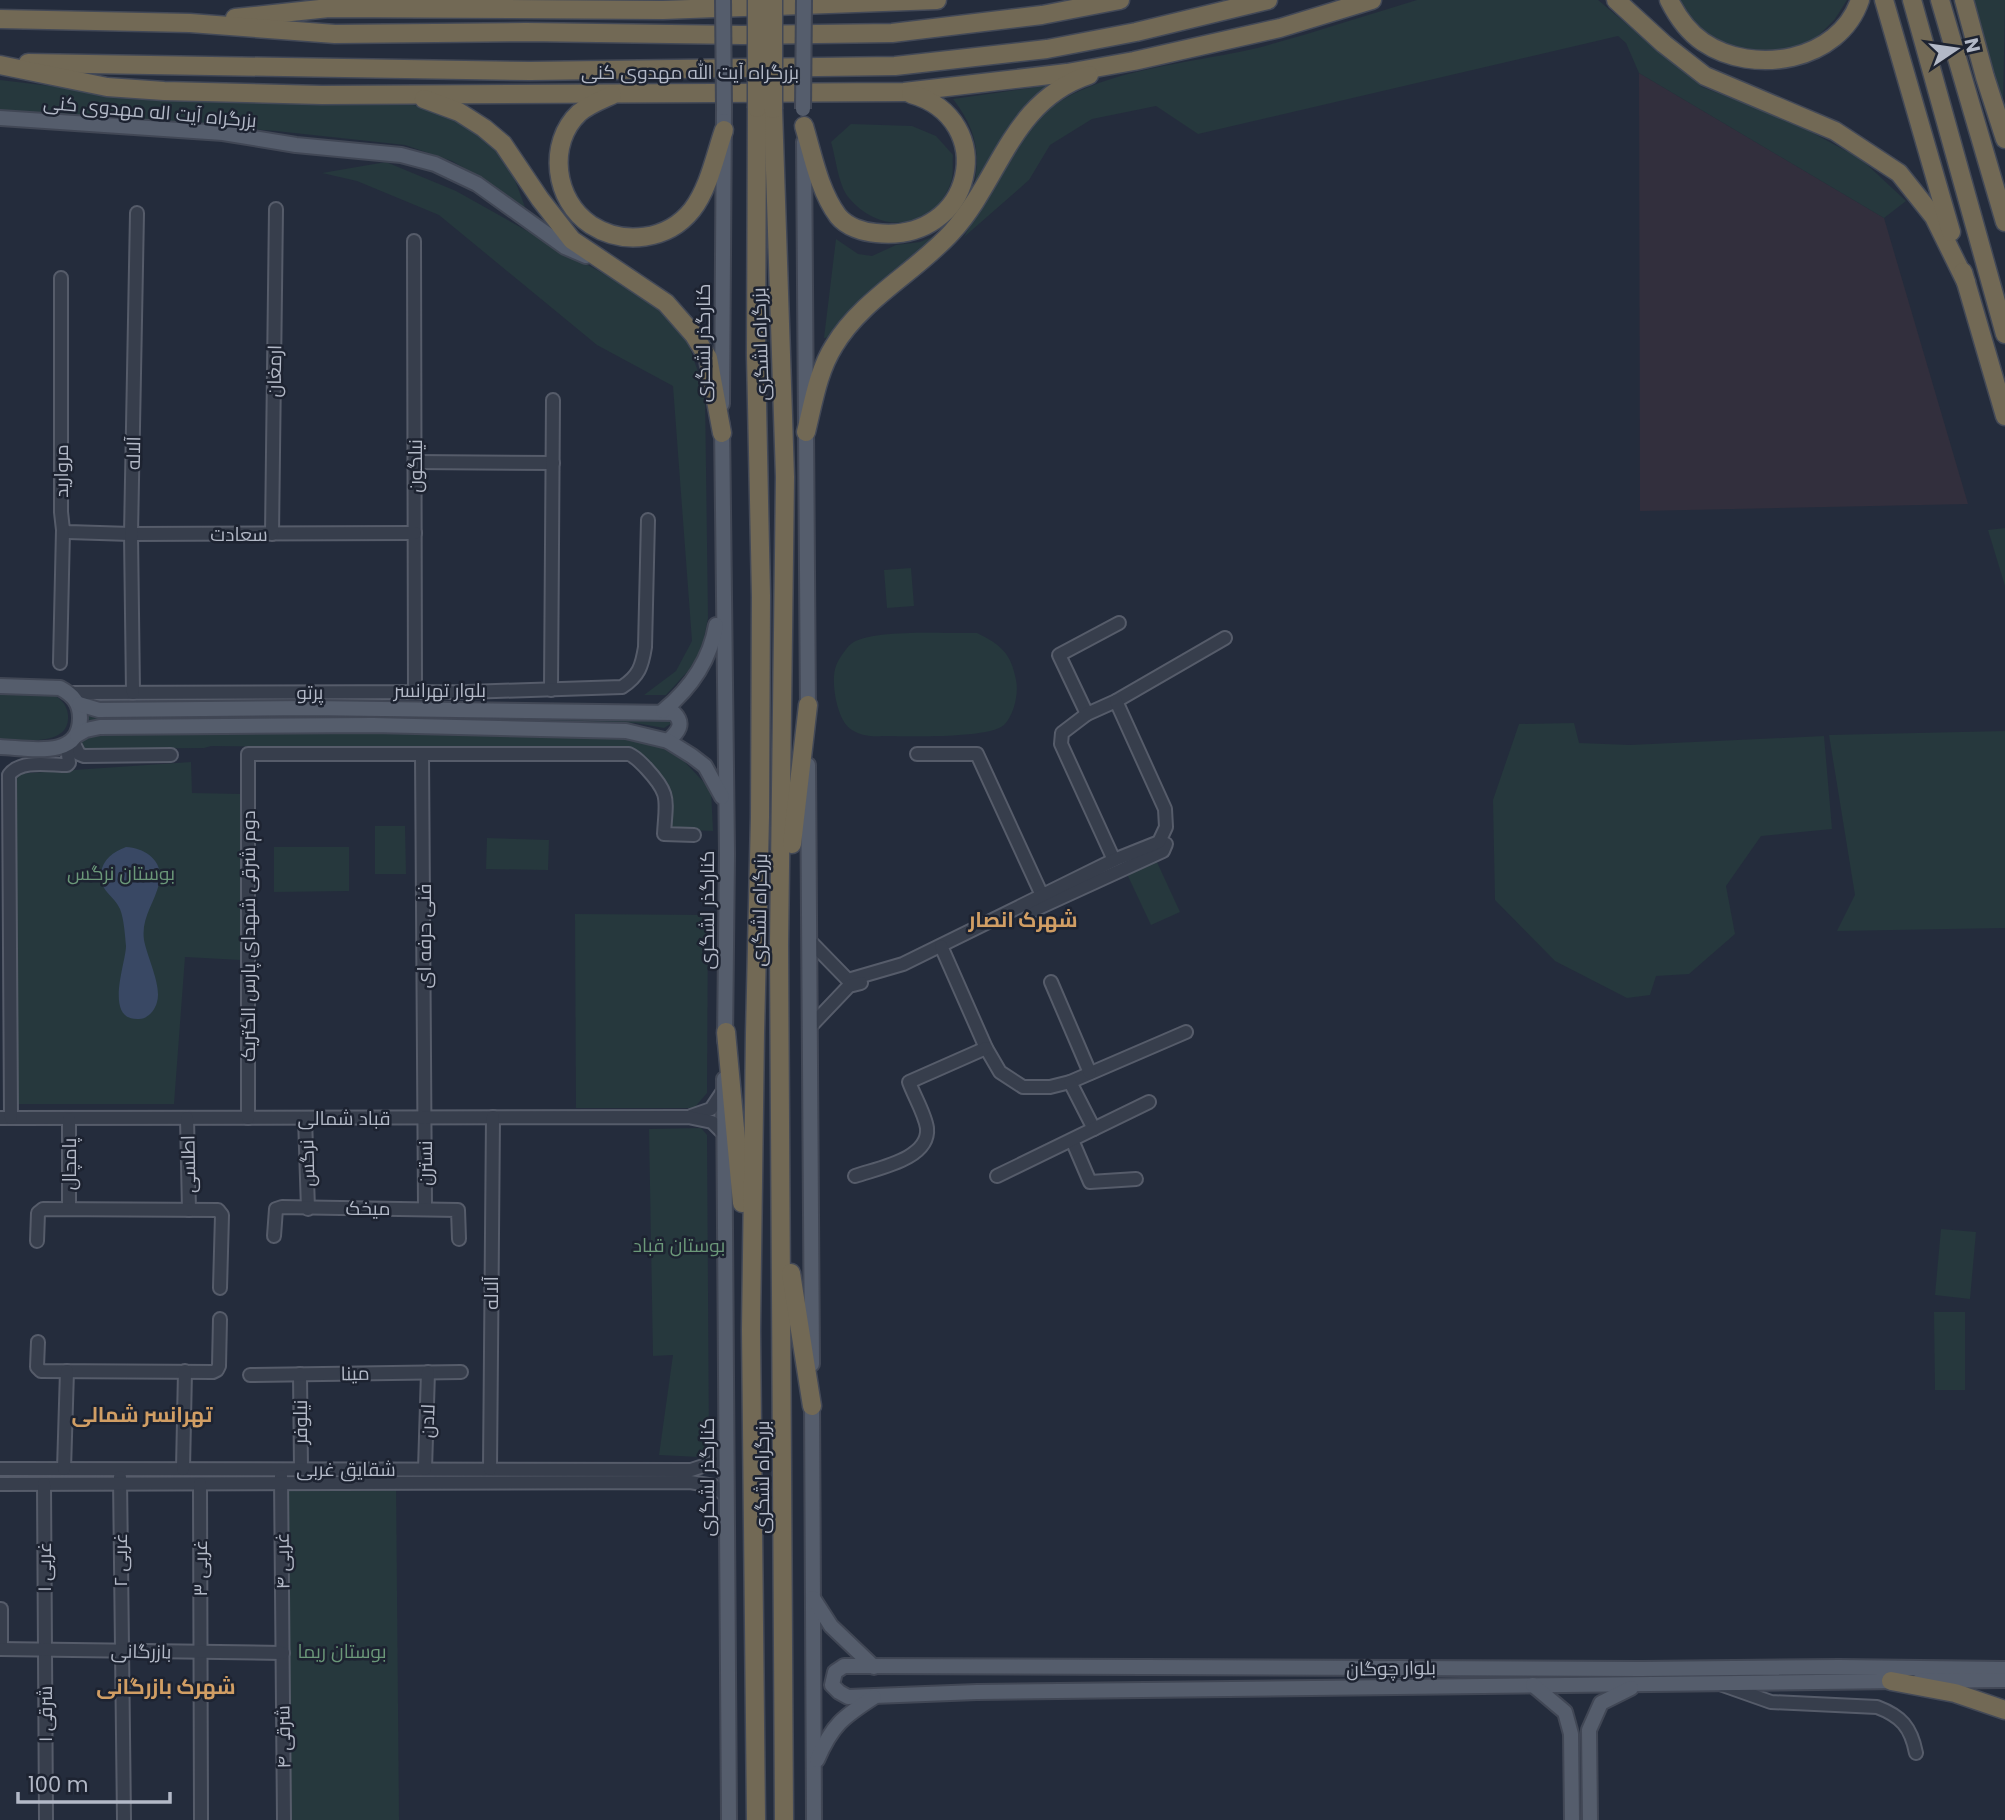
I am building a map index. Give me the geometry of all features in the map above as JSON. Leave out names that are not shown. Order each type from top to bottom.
[{"type":"highway","points":[[621,0],[663,9]]},
{"type":"highway","name":"بزرگراه لشگری","points":[[757,0],[785,477],[779,945],[784,1820]]},
{"type":"highway","name":"بزرگراه لشگری","points":[[756,1820],[751,1330],[761,789],[761,596],[756,356],[765,109],[773,0]]},
{"type":"highway","name":"بزرگراه آیت الله مهدوی کنی","points":[[190,23],[329,8],[663,9],[937,0]]},
{"type":"highway","points":[[1066,10],[1095,0]]},
{"type":"highway","name":"بزرگراه آیت الله مهدوی کنی","points":[[0,19],[190,23],[335,34],[892,33],[1042,15],[1120,0]]},
{"type":"highway","name":"بزرگراه آیت الله مهدوی کنی","points":[[0,64],[530,71],[895,66],[1047,49],[1136,32],[1268,0]]},
{"type":"highway","name":"بزرگراه آیت الله مهدوی کنی","points":[[0,64],[107,87],[164,91],[403,95],[904,92],[1067,73],[1134,61],[1268,31],[1371,0]]},
{"type":"highway","points":[[1616,0],[1664,44],[1705,76],[1835,131],[1899,173],[1934,217],[1966,282]]},
{"type":"highway","points":[[1669,0],[1682,21],[1702,42],[1734,55],[1766,61],[1791,58],[1828,42],[1851,18],[1860,0]]},
{"type":"highway","points":[[1884,0],[2005,416]]},
{"type":"highway","points":[[1912,0],[2005,334]]},
{"type":"highway","points":[[1940,0],[2005,222]]},
{"type":"highway","points":[[1964,0],[2005,139]]},
{"type":"highway","points":[[954,61],[979,68],[1067,73]]},
{"type":"highway","points":[[806,432],[820,378],[833,347],[856,317],[954,230],[1015,132],[1034,109],[1059,89],[1081,78],[1134,61]]},
{"type":"highway","points":[[804,117],[818,174],[840,218],[861,232],[892,234],[919,230],[939,218],[955,201],[960,190],[965,157],[954,125],[942,107],[926,98],[904,92]]},
{"type":"highway","points":[[614,93],[578,114],[564,134],[558,150],[561,183],[568,199],[592,225],[616,236],[637,238],[659,235],[692,210],[709,174],[724,130]]},
{"type":"highway","points":[[403,95],[438,103],[459,112],[484,128],[503,144],[572,240],[666,303],[694,334],[708,358],[722,433]]},
{"type":"highway","points":[[779,945],[791,862],[807,705]]},
{"type":"highway","points":[[726,1032],[751,1330]]},
{"type":"highway","points":[[782,1218],[812,1406]]},
{"type":"highway","points":[[1891,1681],[1955,1693],[2005,1710]]},
{"type":"highway","points":[[746,1820],[755,1718]]},
{"type":"main road","name":"کنارگذر لشگری","points":[[723,0],[722,433],[724,802],[727,854],[723,1133],[729,1820]]},
{"type":"main road","points":[[804,0],[814,1820]]},
{"type":"main road","name":"بزرگراه آیت اله مهدوی کنی","points":[[0,118],[223,133],[296,145],[373,151],[435,164],[477,184],[565,247],[625,275]]},
{"type":"main road","points":[[663,711],[688,689],[704,662],[713,643],[723,590]]},
{"type":"main road","points":[[0,686],[49,686],[69,693],[79,704],[80,720],[73,741]]},
{"type":"main road","name":"بلوار تهرانسر","points":[[79,704],[99,710],[310,708],[663,711]]},
{"type":"main road","points":[[663,711],[674,713],[681,727],[668,741]]},
{"type":"main road","name":"بلوار تهرانسر","points":[[0,747],[52,748],[73,741],[86,730],[100,727],[373,725],[626,731],[668,741],[705,766],[724,802]]},
{"type":"main road","points":[[813,1598],[831,1626],[874,1667]]},
{"type":"main road","name":"بلوار چوگان","points":[[2005,1669],[844,1666],[835,1672],[832,1685],[848,1697],[977,1692],[2005,1680]]},
{"type":"main road","points":[[1532,1685],[1565,1712],[1571,1734],[1572,1820]]},
{"type":"main road","points":[[1590,1820],[1589,1731],[1601,1703],[1635,1686]]},
{"type":"main road","points":[[814,1767],[825,1740],[842,1718],[875,1696]]},
{"type":"main road","points":[[1572,1802],[1582,1793],[1590,1799]]},
{"type":"street","name":"ارمغان","points":[[272,534],[276,209]]},
{"type":"street","name":"آلاله","points":[[133,693],[131,534],[136,213]]},
{"type":"street","name":"نیلگون","points":[[414,241],[415,692]]},
{"type":"street","name":"مروارید","points":[[60,663],[63,530],[61,278]]},
{"type":"street","points":[[551,690],[554,400]]},
{"type":"street","points":[[415,462],[553,463]]},
{"type":"street","name":"پرتو","points":[[69,693],[467,692],[622,687],[637,676],[642,668],[645,647],[648,520]]},
{"type":"street","name":"سعادت","points":[[63,530],[131,534],[415,533]]},
{"type":"street","points":[[1087,714],[1059,654],[1119,623]]},
{"type":"street","points":[[1114,860],[1061,744],[1062,733],[1087,714],[1116,701],[1225,638]]},
{"type":"street","points":[[467,692],[500,710]]},
{"type":"street","points":[[1044,901],[1114,860],[1159,842],[1166,827],[1164,809],[1116,701]]},
{"type":"street","points":[[73,741],[79,754],[84,756],[171,755]]},
{"type":"street","points":[[6,1118],[9,775],[14,768],[24,765],[68,765],[73,741]]},
{"type":"street","name":"دوم شرقی شهدای پارس الکتریک","points":[[248,1118],[248,754],[422,754]]},
{"type":"street","points":[[422,754],[629,754],[636,757],[663,786],[666,796],[664,834],[694,835]]},
{"type":"street","name":"فنی حرفه ای","points":[[422,754],[425,1117]]},
{"type":"street","points":[[917,754],[977,754],[1044,901]]},
{"type":"street","points":[[810,1027],[849,986],[905,970],[1044,901],[1163,851],[1166,845],[1159,842]]},
{"type":"street","points":[[809,940],[848,980],[943,949]]},
{"type":"street","points":[[943,949],[986,1048],[1000,1072],[1023,1087],[1050,1087],[1070,1082],[1186,1032]]},
{"type":"street","points":[[1051,982],[1090,1073]]},
{"type":"street","points":[[855,1176],[916,1154],[925,1144],[927,1128],[909,1082],[986,1048]]},
{"type":"street","points":[[1070,1082],[1094,1129]]},
{"type":"street","points":[[688,1117],[710,1109],[723,1091]]},
{"type":"street","points":[[997,1176],[1149,1102]]},
{"type":"street","name":"نسترن","points":[[425,1117],[425,1208]]},
{"type":"street","name":"آلاله","points":[[490,1469],[493,1117]]},
{"type":"street","points":[[688,1117],[712,1122],[723,1133]]},
{"type":"street","name":"قباد شمالی","points":[[6,1118],[688,1117]]},
{"type":"street","name":"اطلسی","points":[[187,1118],[189,1210]]},
{"type":"street","name":"نرگس","points":[[305,1118],[308,1209]]},
{"type":"street","name":"پامچال","points":[[69,1119],[69,1209]]},
{"type":"street","points":[[1072,1140],[1090,1182],[1136,1179]]},
{"type":"street","name":"میخک","points":[[274,1236],[276,1209],[425,1208],[458,1210],[459,1239]]},
{"type":"street","points":[[37,1241],[40,1210],[221,1212],[220,1288]]},
{"type":"street","points":[[37,1342],[38,1370],[218,1370],[220,1318]]},
{"type":"street","points":[[64,1469],[67,1371]]},
{"type":"street","points":[[183,1469],[185,1371]]},
{"type":"street","name":"لادن","points":[[425,1469],[428,1372]]},
{"type":"street","name":"مینا","points":[[250,1375],[461,1372]]},
{"type":"street","name":"نیلوفر","points":[[300,1374],[301,1469]]},
{"type":"street","points":[[691,1476],[715,1462],[727,1441]]},
{"type":"street","name":"شقایق غربی","points":[[0,1469],[490,1469],[539,1476]]},
{"type":"street","name":"۲ غربی","points":[[120,1469],[124,1820]]},
{"type":"street","name":"۴ غربی","points":[[281,1469],[282,1653]]},
{"type":"street","points":[[691,1476],[714,1486],[725,1495]]},
{"type":"street","name":"شقایق غربی","points":[[0,1485],[691,1476]]},
{"type":"street","name":"۱ غربی","points":[[44,1484],[45,1650]]},
{"type":"street","name":"۳ غربی","points":[[200,1484],[201,1820]]},
{"type":"street","points":[[1,1609],[1,1649]]},
{"type":"street","name":"بازرگانی","points":[[1,1649],[282,1653]]},
{"type":"street","name":"۱ شرقی","points":[[45,1650],[46,1820]]},
{"type":"street","name":"۴ شرقی","points":[[282,1653],[284,1820]]},
{"type":"street","points":[[1720,1683],[1771,1702],[1877,1707],[1894,1714],[1905,1724],[1916,1753]]},
{"type":"street","points":[[720,1820],[729,1803]]},
{"type":"shaded area","points":[[1639,73],[1884,218],[1968,504],[1640,511]]},
{"type":"green space","points":[[1417,0],[1598,0],[1702,87],[1791,121],[1861,159],[1906,201],[1884,218],[1639,73],[1626,43],[1618,36],[1198,134],[1156,106],[1092,119],[1050,145],[1029,180],[964,237],[1008,155],[1019,140],[1044,113],[1066,98],[1120,76],[1265,46]]},
{"type":"green space","points":[[1672,0],[1847,0],[1835,19],[1814,40],[1797,48],[1762,56],[1709,41]]},
{"type":"green space","points":[[1973,0],[2005,0],[2003,108]]},
{"type":"green space","points":[[0,80],[127,95],[402,103],[417,106],[462,122],[488,141],[508,166],[527,212],[496,187],[452,161],[405,145],[276,131],[0,110]]},
{"type":"green space","points":[[1059,84],[973,192],[977,166],[975,143],[967,121],[953,99]]},
{"type":"green space","points":[[851,124],[912,126],[936,136],[953,155],[953,172],[943,198],[933,210],[906,222],[891,222],[862,210],[849,198],[840,179],[831,142]]},
{"type":"green space","points":[[386,162],[456,191],[654,302],[688,343],[705,392],[708,618],[700,658],[666,695],[644,695],[676,671],[692,641],[673,386],[597,345],[439,215],[357,181],[322,173]]},
{"type":"green space","points":[[942,233],[832,337],[824,338],[836,239],[858,254],[872,256],[896,245],[920,242]]},
{"type":"green space","points":[[2005,528],[2005,586],[1988,530]]},
{"type":"green space","points":[[911,568],[914,606],[887,608],[884,570]]},
{"type":"green space","points":[[977,633],[1004,651],[1014,671],[1016,697],[1011,716],[1004,725],[982,733],[965,735],[867,736],[847,726],[842,719],[836,701],[834,673],[837,663],[851,644],[861,639],[892,634]]},
{"type":"green space","points":[[0,692],[52,694],[66,708],[67,726],[62,733],[53,737],[0,740]]},
{"type":"green space","points":[[91,713],[664,718],[672,723],[664,728],[636,723],[498,721],[92,721],[86,718]]},
{"type":"green space","points":[[1574,723],[1579,743],[1630,745],[1824,736],[1832,829],[1761,836],[1726,886],[1735,934],[1689,974],[1656,976],[1650,995],[1627,998],[1555,961],[1495,900],[1493,800],[1519,724]]},
{"type":"green space","points":[[2005,731],[2005,928],[1837,931],[1855,895],[1829,735]]},
{"type":"green space","points":[[96,732],[637,734],[683,760],[711,790],[713,831],[666,829],[667,794],[639,756],[504,749],[211,746],[83,749],[80,744],[83,739]]},
{"type":"green space","name":"بوستان نرگس","points":[[191,762],[192,793],[241,794],[241,960],[185,957],[174,1104],[17,1104],[15,774]]},
{"type":"green space","points":[[375,826],[405,826],[406,874],[375,874]]},
{"type":"green space","points":[[487,838],[549,840],[548,870],[486,869]]},
{"type":"green space","points":[[274,847],[349,847],[349,891],[274,892]]},
{"type":"green space","points":[[1156,860],[1180,912],[1151,925],[1127,874]]},
{"type":"green space","points":[[575,914],[708,915],[707,1093],[694,1108],[576,1108]]},
{"type":"green space","name":"بوستان قباد","points":[[701,1128],[707,1135],[709,1449],[699,1457],[659,1455],[673,1355],[653,1356],[649,1129]]},
{"type":"green space","points":[[1941,1229],[1976,1232],[1970,1299],[1935,1295]]},
{"type":"green space","points":[[1934,1312],[1965,1312],[1965,1390],[1935,1390]]},
{"type":"green space","name":"بوستان ریما","points":[[286,1480],[396,1481],[399,1820],[288,1820]]},
{"type":"water","points":[[126,847],[147,853],[156,863],[160,876],[144,932],[158,995],[153,1011],[139,1019],[128,1017],[122,1011],[119,1001],[126,946],[124,927],[120,909],[101,879],[106,860]]},
{"type":"district","name":"شهرک انصار","points":[[1023,920]]},
{"type":"district","name":"تهرانسر شمالی","points":[[142,1415]]},
{"type":"district","name":"شهرک بازرگانی","points":[[166,1687]]}]
